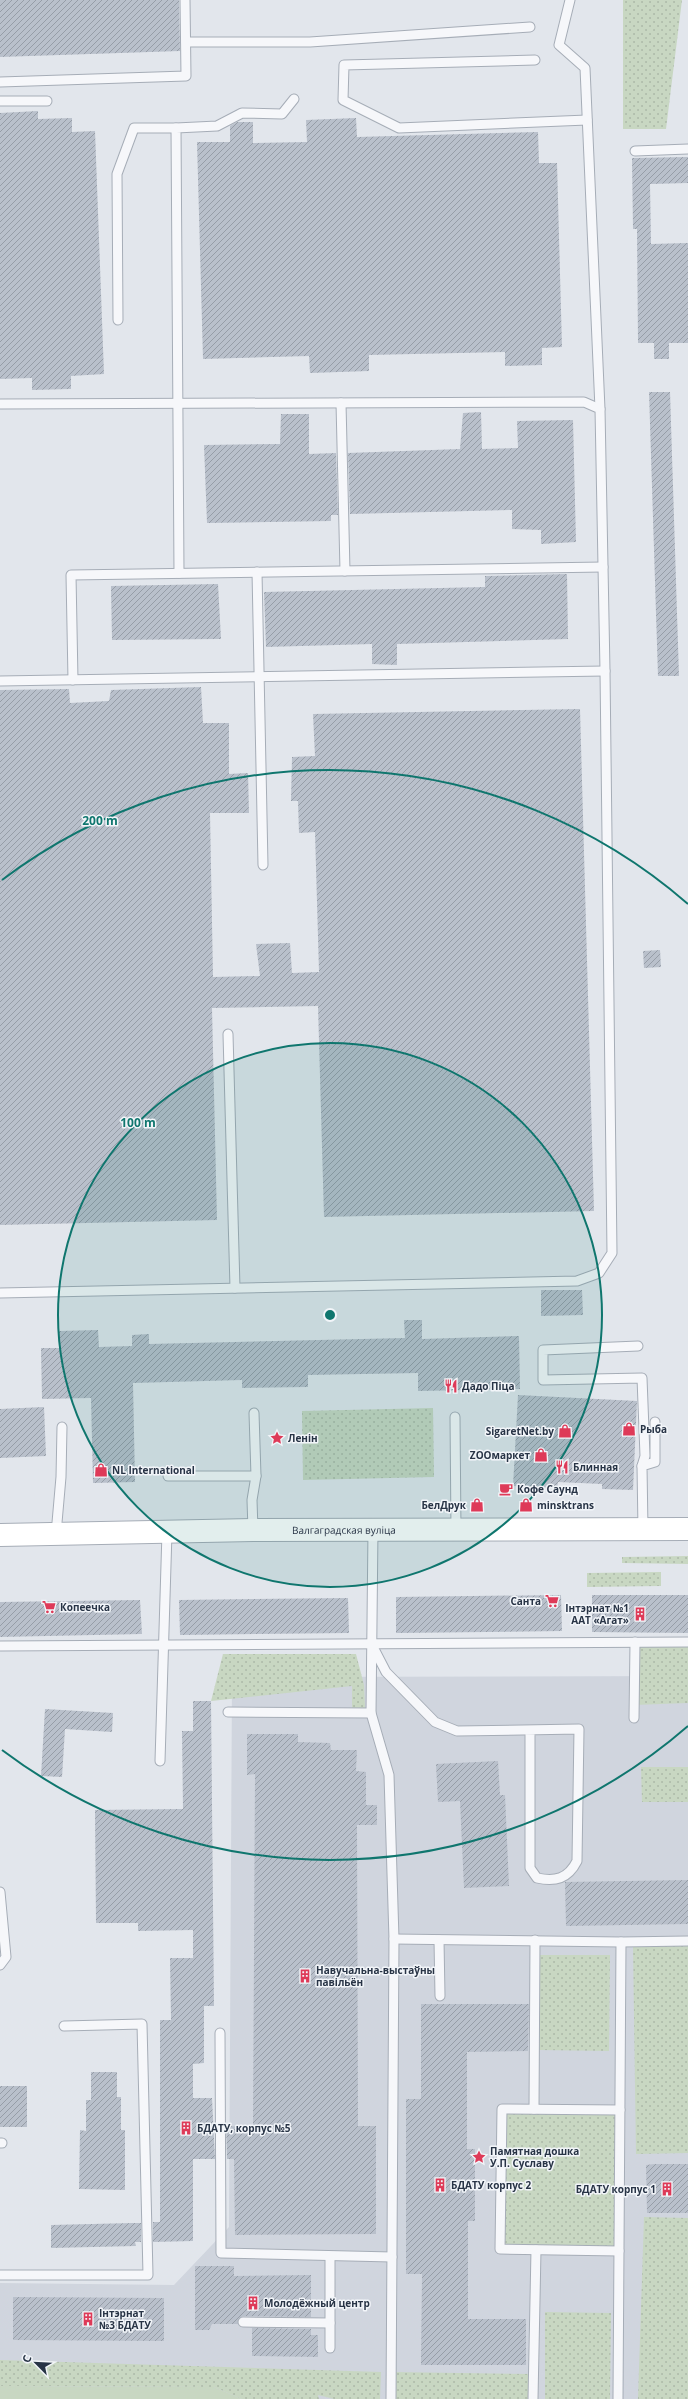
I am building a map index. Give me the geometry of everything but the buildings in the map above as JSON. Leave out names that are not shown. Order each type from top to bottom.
[{"type":"main road","name":"Валгаградская вуліца","points":[[0,1535],[253,1530],[688,1529]]},
{"type":"lane","points":[[0,82],[186,76],[186,0]]},
{"type":"lane","points":[[0,1293],[577,1281],[599,1273],[612,1253],[605,671],[600,409],[585,68],[559,45],[570,0]]},
{"type":"lane","points":[[186,42],[310,42],[530,27]]},
{"type":"lane","points":[[535,60],[344,65],[343,100],[399,128],[587,120]]},
{"type":"lane","points":[[118,320],[117,174],[134,128],[217,126],[242,113],[282,114],[294,99]]},
{"type":"lane","points":[[0,101],[47,101]]},
{"type":"lane","points":[[176,128],[179,573]]},
{"type":"lane","points":[[635,152],[688,149]]},
{"type":"lane","points":[[0,404],[178,405],[584,402],[600,409]]},
{"type":"lane","points":[[341,404],[345,571]]},
{"type":"lane","points":[[73,680],[71,575],[603,567]]},
{"type":"lane","points":[[257,572],[263,865]]},
{"type":"lane","points":[[0,681],[605,671]]},
{"type":"lane","points":[[228,1034],[235,1288]]},
{"type":"lane","points":[[638,1346],[543,1350],[543,1380],[642,1378],[645,1456],[642,1466],[643,1529]]},
{"type":"lane","points":[[253,1530],[252,1500],[256,1476],[254,1413]]},
{"type":"lane","points":[[455,1417],[456,1530]]},
{"type":"lane","points":[[642,1466],[655,1462],[655,1422]]},
{"type":"lane","points":[[56,1534],[61,1477],[62,1427]]},
{"type":"lane","points":[[168,1476],[256,1476]]},
{"type":"lane","points":[[373,1530],[371,1713],[389,1775],[394,1940],[391,2399]]},
{"type":"lane","points":[[160,1761],[167,1532]]},
{"type":"lane","points":[[634,1718],[635,1642]]},
{"type":"lane","points":[[0,1646],[688,1642]]},
{"type":"lane","points":[[372,1644],[386,1672],[435,1722],[457,1731],[579,1729],[577,1862],[573,1871],[562,1878],[551,1881],[537,1878],[530,1868],[530,1730]]},
{"type":"lane","points":[[228,1712],[371,1713]]},
{"type":"lane","points":[[0,1892],[6,1957],[0,1965]]},
{"type":"lane","points":[[394,1940],[535,1940],[620,1942],[688,1941]]},
{"type":"lane","points":[[439,1940],[440,1996]]},
{"type":"lane","points":[[534,2109],[535,1940]]},
{"type":"lane","points":[[618,2399],[620,1942]]},
{"type":"lane","points":[[0,2275],[148,2275],[142,2024],[64,2026]]},
{"type":"lane","points":[[220,2033],[221,2254],[392,2257]]},
{"type":"lane","points":[[619,2251],[500,2249],[502,2109],[620,2110]]},
{"type":"lane","points":[[533,2399],[536,2250]]},
{"type":"lane","points":[[330,2257],[330,2348]]},
{"type":"lane","points":[[243,2322],[330,2323]]},
{"type":"shaded area","points":[[688,1676],[688,2399],[0,2399],[0,2283],[174,2285],[229,2227],[232,1677]]},
{"type":"green space","points":[[623,0],[682,0],[666,129],[623,129]]},
{"type":"green space","points":[[433,1408],[434,1477],[303,1480],[302,1411]]},
{"type":"green space","points":[[688,1556],[688,1564],[622,1563],[622,1557]]},
{"type":"green space","points":[[661,1572],[661,1586],[587,1587],[587,1573]]},
{"type":"green space","points":[[635,1642],[688,1642],[688,1703],[634,1705]]},
{"type":"green space","points":[[223,1654],[356,1654],[364,1685],[365,1708],[352,1708],[352,1686],[211,1701]]},
{"type":"green space","points":[[641,1767],[688,1767],[688,1802],[642,1802]]},
{"type":"green space","points":[[688,1945],[688,2153],[636,2154],[633,1946]]},
{"type":"green space","points":[[540,1955],[610,1955],[609,2051],[539,2050]]},
{"type":"green space","points":[[502,2109],[620,2110],[619,2251],[500,2249]]},
{"type":"green space","points":[[644,2217],[688,2218],[688,2399],[638,2399]]},
{"type":"green space","points":[[545,2312],[611,2313],[610,2399],[545,2399]]},
{"type":"green space","points":[[0,2360],[381,2372],[380,2399],[334,2399],[318,2395],[319,2399],[242,2399],[214,2387],[0,2386]]},
{"type":"green space","points":[[391,2372],[533,2374],[533,2399],[391,2399]]},
{"type":"green space","points":[[0,2386],[214,2387],[242,2399],[0,2399]]},
{"type":"place","name":"Дадо Піца","points":[[451,1386]]},
{"type":"place","name":"Рыба","points":[[629,1429]]},
{"type":"place","name":"SigaretNet.by","points":[[565,1431]]},
{"type":"place","name":"Ленін","points":[[277,1438]]},
{"type":"place","name":"ZOOмаркет","points":[[541,1455]]},
{"type":"place","name":"Блинная","points":[[562,1467]]},
{"type":"place","name":"NL International","points":[[101,1470]]},
{"type":"place","name":"Кофе Саунд","points":[[506,1489]]},
{"type":"place","name":"БелДрук","points":[[477,1505]]},
{"type":"place","name":"minsktrans","points":[[526,1505]]},
{"type":"place","name":"Санта","points":[[552,1601]]},
{"type":"place","name":"Копеечка","points":[[49,1607]]},
{"type":"place","name":"Інтэрнат №1 ААТ «Агат»","points":[[640,1614]]},
{"type":"place","name":"Навучальна-выстаўны павільён","points":[[305,1976]]},
{"type":"place","name":"БДАТУ, корпус №5","points":[[186,2128]]},
{"type":"place","name":"Памятная дошка У.П. Суславу","points":[[479,2157]]},
{"type":"place","name":"БДАТУ корпус 2","points":[[440,2185]]},
{"type":"place","name":"БДАТУ корпус 1","points":[[667,2189]]},
{"type":"place","name":"Молодёжный центр","points":[[253,2303]]},
{"type":"place","name":"Інтэрнат №3 БДАТУ","points":[[88,2319]]}]
